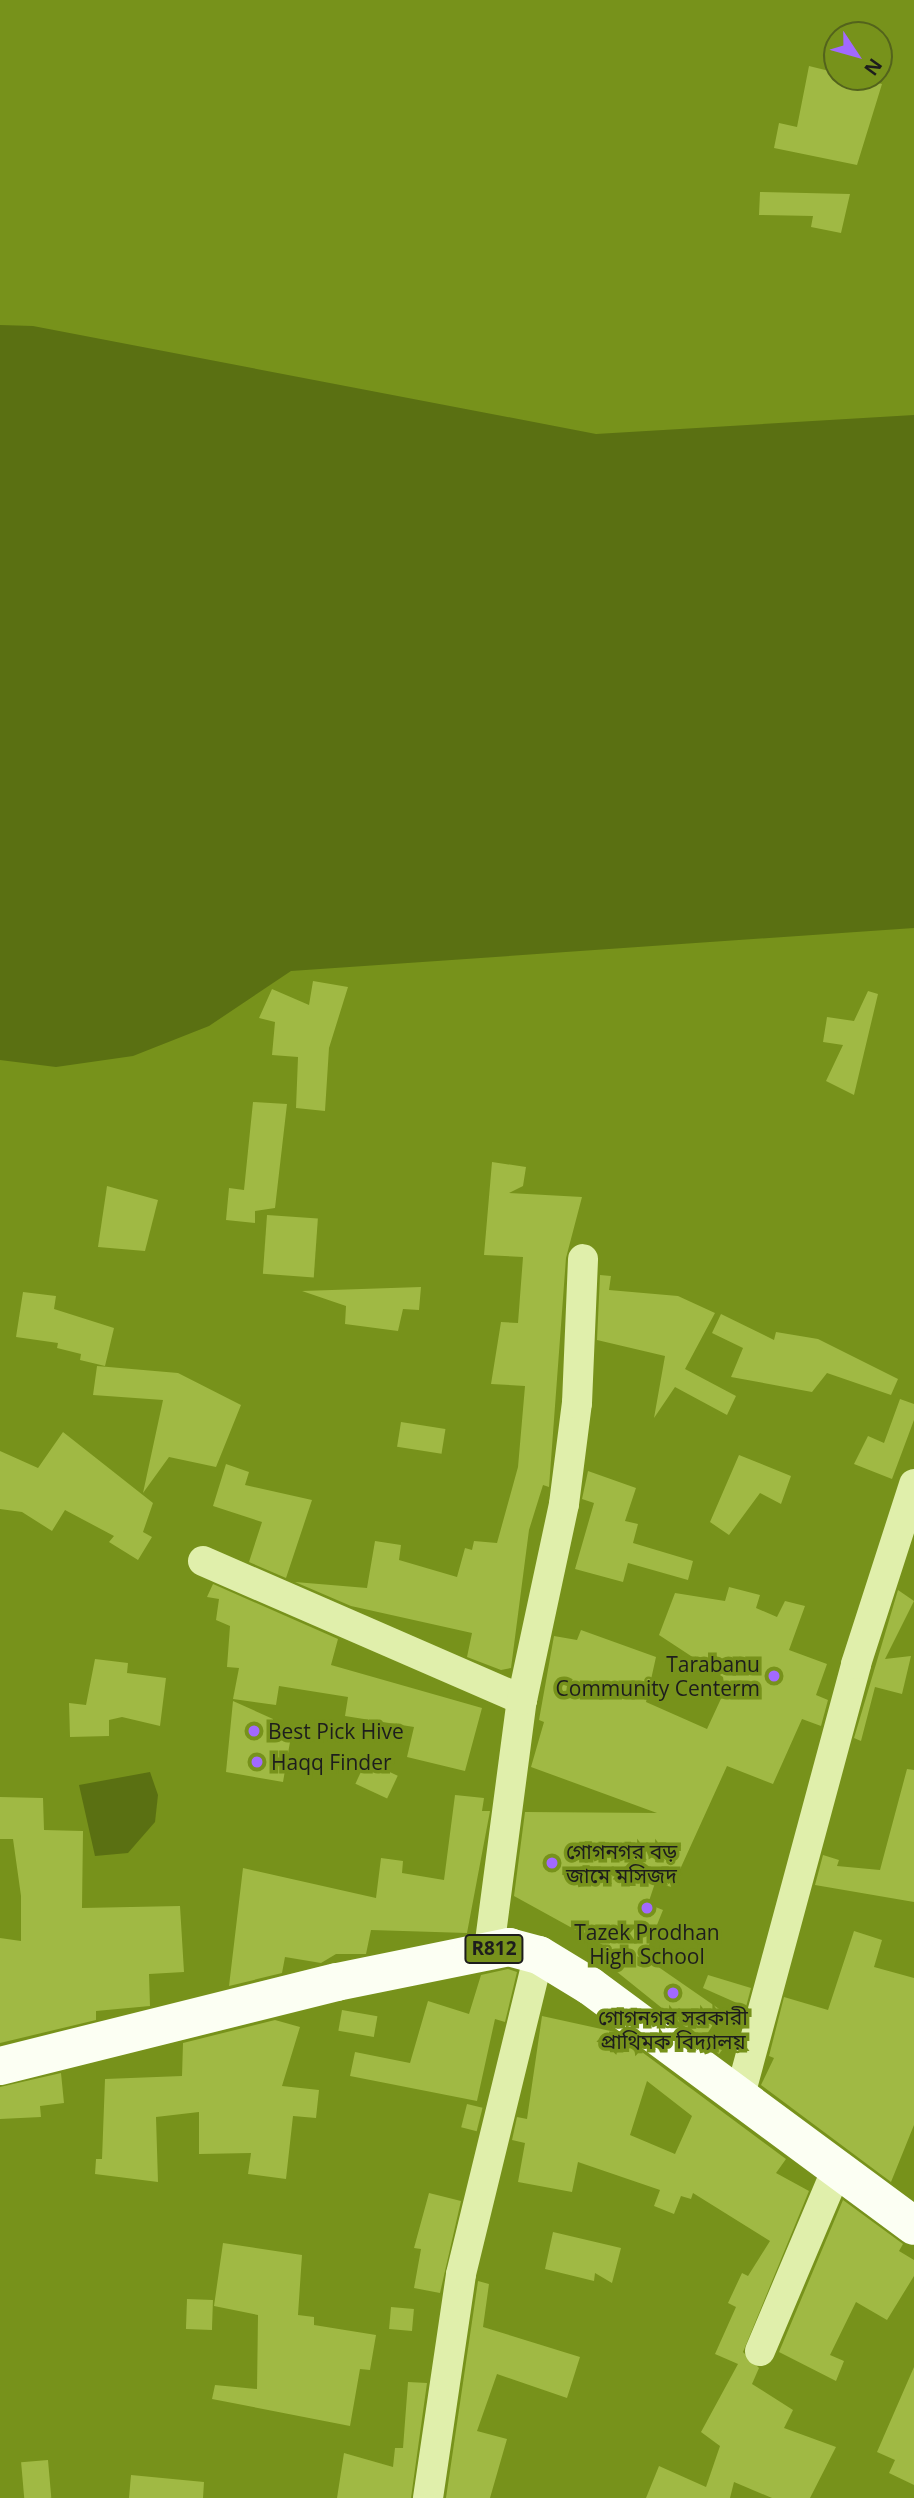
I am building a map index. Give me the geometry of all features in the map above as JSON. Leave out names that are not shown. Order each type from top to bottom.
[{"type":"main road","name":"R812","points":[[0,2066],[489,1949],[539,1955],[740,2095],[838,2166],[914,2226]]},
{"type":"street","points":[[489,1949],[522,1700],[565,1492],[583,1259]]},
{"type":"street","points":[[740,2095],[856,1664],[914,1484]]},
{"type":"street","points":[[203,1560],[522,1700]]},
{"type":"street","points":[[428,2498],[461,2274],[539,1955]]},
{"type":"street","points":[[760,2351],[838,2166]]},
{"type":"shaded area","points":[[0,325],[33,326],[596,434],[914,415],[914,928],[291,971],[209,1026],[133,1056],[56,1067],[0,1060]]},
{"type":"shaded area","points":[[150,1772],[158,1795],[155,1822],[128,1853],[95,1856],[79,1785]]},
{"type":"building","points":[[809,66],[823,69],[823,91],[880,91],[857,165],[774,148],[779,123],[797,127]]},
{"type":"building","points":[[760,192],[850,194],[841,233],[811,227],[813,216],[759,215]]},
{"type":"building","points":[[313,981],[348,987],[329,1048],[325,1111],[296,1108],[298,1057],[272,1055],[275,1022],[259,1018],[272,989],[309,1005]]},
{"type":"building","points":[[868,991],[878,994],[854,1095],[826,1081],[843,1045],[823,1042],[827,1017],[854,1021]]},
{"type":"building","points":[[253,1102],[287,1104],[275,1208],[255,1211],[255,1223],[226,1220],[229,1188],[244,1190]]},
{"type":"building","points":[[492,1162],[526,1167],[523,1186],[509,1193],[582,1197],[566,1258],[549,1487],[543,1485],[529,1530],[511,1668],[501,1670],[467,1657],[472,1633],[351,1606],[295,1582],[367,1588],[375,1541],[401,1545],[399,1560],[457,1577],[465,1548],[472,1550],[474,1541],[497,1543],[518,1467],[525,1386],[491,1384],[501,1322],[518,1323],[523,1257],[484,1255]]},
{"type":"building","points":[[107,1186],[158,1200],[145,1251],[98,1247]]},
{"type":"building","points":[[267,1215],[318,1219],[314,1277],[263,1274]]},
{"type":"building","points":[[600,1275],[611,1276],[609,1290],[678,1296],[715,1313],[685,1369],[736,1396],[727,1415],[675,1387],[654,1418],[665,1356],[597,1340]]},
{"type":"building","points":[[421,1287],[419,1310],[403,1309],[398,1331],[345,1324],[346,1306],[302,1291]]},
{"type":"building","points":[[23,1292],[56,1296],[54,1309],[114,1328],[105,1366],[80,1360],[81,1354],[57,1348],[58,1343],[16,1337]]},
{"type":"building","points":[[721,1314],[774,1340],[776,1332],[818,1339],[898,1379],[891,1395],[827,1373],[812,1392],[731,1377],[743,1348],[712,1333]]},
{"type":"building","points":[[97,1366],[178,1373],[241,1405],[216,1467],[169,1457],[143,1493],[163,1400],[93,1395]]},
{"type":"building","points":[[900,1399],[914,1404],[914,1420],[892,1479],[854,1464],[868,1436],[884,1443]]},
{"type":"building","points":[[401,1422],[445,1429],[442,1454],[397,1447]]},
{"type":"building","points":[[63,1432],[153,1503],[143,1532],[152,1537],[138,1560],[109,1542],[114,1536],[65,1510],[52,1531],[22,1512],[0,1509],[0,1451],[38,1468]]},
{"type":"building","points":[[739,1455],[791,1476],[781,1504],[760,1493],[729,1535],[710,1522]]},
{"type":"building","points":[[226,1464],[249,1472],[245,1485],[312,1500],[286,1578],[249,1562],[262,1522],[213,1506]]},
{"type":"building","points":[[588,1471],[636,1488],[625,1521],[638,1524],[633,1543],[693,1561],[688,1580],[628,1563],[623,1582],[575,1569],[594,1503],[582,1499]]},
{"type":"building","points":[[213,1584],[338,1639],[331,1665],[482,1708],[465,1771],[407,1757],[414,1727],[345,1716],[348,1697],[279,1686],[276,1705],[233,1699],[239,1668],[227,1667],[230,1626],[216,1620],[219,1599],[207,1597]]},
{"type":"building","points":[[729,1587],[760,1595],[756,1608],[777,1617],[785,1601],[805,1606],[789,1650],[827,1664],[816,1695],[828,1700],[821,1726],[802,1719],[773,1784],[727,1766],[672,1887],[655,1883],[648,1904],[663,1910],[644,1957],[722,2011],[705,2037],[722,2050],[719,2054],[596,1955],[603,1945],[514,1896],[525,1812],[657,1813],[531,1767],[544,1722],[539,1720],[554,1636],[577,1640],[581,1630],[656,1657],[646,1702],[707,1729],[725,1690],[723,1677],[659,1635],[675,1593],[725,1601]]},
{"type":"building","points":[[898,1590],[914,1601],[885,1659],[911,1656],[902,1694],[875,1687],[861,1741],[854,1738]]},
{"type":"building","points":[[95,1659],[128,1663],[127,1673],[166,1678],[160,1726],[122,1717],[109,1720],[109,1736],[70,1737],[69,1703],[86,1705]]},
{"type":"building","points":[[233,1701],[273,1719],[270,1738],[290,1742],[283,1782],[226,1772]]},
{"type":"building","points":[[366,1761],[398,1776],[387,1798],[355,1784]]},
{"type":"building","points":[[907,1769],[914,1770],[914,1902],[815,1885],[823,1855],[839,1860],[837,1866],[880,1870]]},
{"type":"building","points":[[455,1795],[484,1798],[482,1811],[490,1811],[467,1933],[371,1930],[366,1954],[336,1954],[321,1963],[285,1957],[282,1973],[229,1986],[243,1868],[376,1898],[381,1858],[403,1861],[402,1873],[444,1880]]},
{"type":"building","points":[[0,1797],[43,1798],[44,1830],[83,1831],[82,1908],[180,1906],[184,1972],[149,1974],[150,2006],[96,2011],[96,2020],[0,2043],[0,1938],[21,1941],[21,1896],[13,1839],[0,1839]]},
{"type":"building","points":[[854,1931],[882,1940],[874,1967],[914,1978],[914,2125],[891,2182],[761,2085],[774,2058],[769,2056],[784,1997],[828,2010]]},
{"type":"building","points":[[508,1969],[517,1972],[505,2022],[495,2019],[477,2101],[350,2076],[355,2052],[410,2063],[428,2001],[469,2014],[481,1975]]},
{"type":"building","points":[[708,1975],[751,1988],[746,2007],[703,1988]]},
{"type":"building","points":[[342,2010],[377,2016],[374,2037],[338,2031]]},
{"type":"building","points":[[542,2016],[615,2032],[786,2159],[776,2173],[809,2191],[743,2352],[759,2368],[752,2384],[793,2410],[784,2428],[836,2447],[810,2498],[772,2498],[734,2482],[730,2498],[646,2498],[659,2466],[706,2487],[720,2446],[701,2432],[738,2364],[715,2354],[736,2307],[728,2303],[742,2273],[748,2276],[770,2241],[693,2193],[691,2199],[681,2196],[674,2214],[654,2206],[660,2190],[578,2162],[572,2192],[518,2182],[525,2143],[512,2140],[517,2117],[527,2119]],"holes":[[[647,2081],[692,2116],[675,2154],[630,2135]]]},
{"type":"building","points":[[275,2020],[300,2027],[282,2086],[319,2090],[316,2118],[293,2116],[286,2179],[248,2174],[251,2153],[199,2154],[199,2112],[156,2117],[158,2182],[95,2174],[96,2159],[102,2159],[105,2079],[182,2076],[183,2043]]},
{"type":"building","points":[[61,2073],[64,2103],[40,2106],[41,2117],[0,2119],[0,2087]]},
{"type":"building","points":[[467,2104],[483,2108],[477,2131],[461,2127]]},
{"type":"building","points":[[429,2193],[461,2201],[440,2293],[414,2288],[421,2249],[414,2248]]},
{"type":"building","points":[[843,2200],[903,2244],[899,2251],[914,2260],[914,2276],[887,2320],[856,2302],[830,2355],[844,2361],[836,2381],[779,2352]]},
{"type":"building","points":[[553,2232],[621,2248],[612,2283],[595,2273],[594,2281],[545,2269]]},
{"type":"building","points":[[223,2243],[302,2255],[298,2315],[314,2317],[314,2325],[376,2335],[370,2370],[360,2369],[350,2426],[212,2399],[215,2385],[257,2389],[258,2315],[214,2306]]},
{"type":"building","points":[[478,2281],[489,2284],[483,2327],[580,2357],[567,2398],[497,2374],[477,2431],[507,2439],[490,2498],[446,2498]]},
{"type":"building","points":[[187,2299],[213,2300],[212,2330],[186,2329]]},
{"type":"building","points":[[391,2307],[414,2309],[412,2331],[389,2329]]},
{"type":"building","points":[[914,2367],[914,2485],[889,2473],[895,2460],[877,2452]]},
{"type":"building","points":[[408,2382],[427,2383],[411,2498],[337,2498],[344,2453],[393,2467],[395,2448],[403,2448]]},
{"type":"building","points":[[48,2460],[51,2498],[24,2498],[21,2462]]},
{"type":"building","points":[[131,2475],[204,2482],[203,2498],[129,2498]]},
{"type":"place","name":"Tarabanu Community Centerm","points":[[774,1676]]},
{"type":"place","name":"Best Pick Hive","points":[[254,1731]]},
{"type":"place","name":"Haqq Finder","points":[[257,1762]]},
{"type":"place","name":"গোগনগর বড় জামে মসিজদ","points":[[552,1863]]},
{"type":"place","name":"Tazek Prodhan High School","points":[[647,1908]]},
{"type":"place","name":"গোগনগর সরকারী প্রাথিমক বিদ্যালয়","points":[[673,1993]]}]
